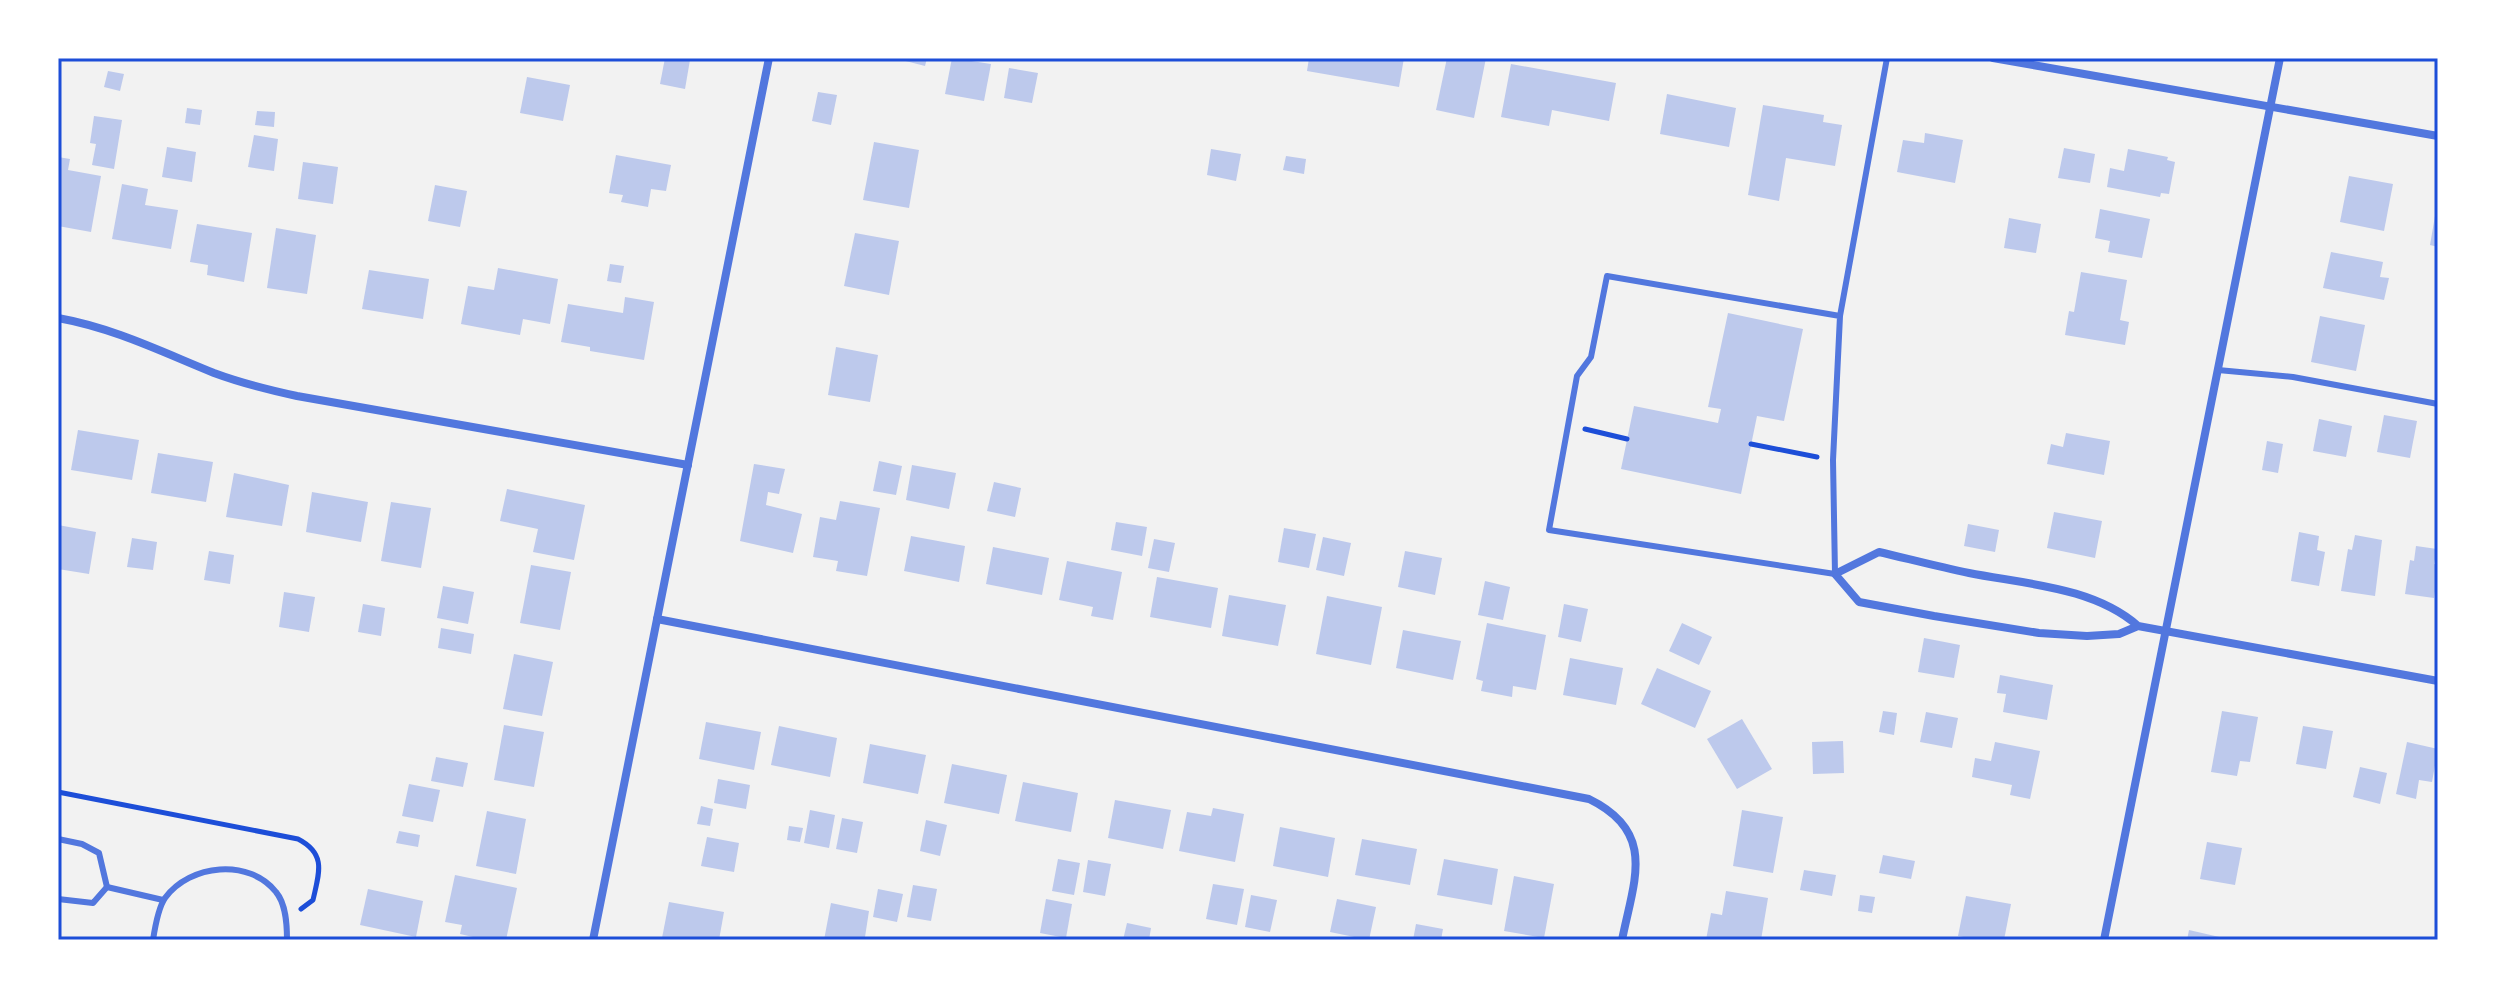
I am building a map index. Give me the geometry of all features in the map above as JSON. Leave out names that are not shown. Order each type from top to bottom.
[{"type":"street","points":[[593,940],[769,58]]},
{"type":"street","points":[[1993,58],[2438,136]]},
{"type":"street","points":[[2104,940],[2280,58]]},
{"type":"street","points":[[58,318],[108,329],[215,373],[297,396],[688,465]]},
{"type":"street","points":[[2138,626],[2119,634],[2087,636],[2039,633],[1934,616],[1859,602],[1835,574],[1879,552],[2060,590],[2097,601],[2123,613],[2138,626],[2438,681]]},
{"type":"street","points":[[657,619],[1589,799],[1610,809],[1626,826],[1635,847],[1636,870],[1622,940]]},
{"type":"lane","points":[[1840,316],[1607,276],[1591,357],[1577,376],[1549,530],[1835,574],[1833,460],[1840,316],[1887,58]]},
{"type":"lane","points":[[2218,370],[2293,377],[2438,404]]},
{"type":"lane","points":[[58,839],[82,844],[99,853],[107,887]]},
{"type":"lane","points":[[153,940],[163,900],[177,886],[216,869],[238,870],[261,878],[278,894],[287,920],[287,940]]},
{"type":"lane","points":[[58,899],[93,903],[107,887]]},
{"type":"lane","points":[[107,887],[163,900]]},
{"type":"path","points":[[1589,430],[1627,439]]},
{"type":"path","points":[[1751,444],[1818,457]]},
{"type":"path","points":[[58,792],[298,839],[316,853],[320,866],[313,900]]},
{"type":"building","points":[[665,58],[690,60],[685,89],[660,84]]},
{"type":"building","points":[[894,58],[927,58],[925,66]]},
{"type":"building","points":[[952,58],[991,64],[984,101],[945,94]]},
{"type":"building","points":[[1309,58],[1404,58],[1399,87],[1307,71]]},
{"type":"building","points":[[1447,58],[1486,58],[1474,118],[1436,110]]},
{"type":"building","points":[[1511,64],[1616,83],[1609,121],[1552,110],[1549,126],[1501,117]]},
{"type":"building","points":[[1009,68],[1038,73],[1032,103],[1004,98]]},
{"type":"building","points":[[108,71],[124,74],[120,91],[104,87]]},
{"type":"building","points":[[527,77],[570,85],[563,121],[520,113]]},
{"type":"building","points":[[818,92],[837,95],[831,125],[812,121]]},
{"type":"building","points":[[1667,94],[1736,108],[1729,147],[1660,134]]},
{"type":"building","points":[[1763,105],[1824,115],[1823,122],[1842,125],[1835,166],[1786,158],[1779,201],[1748,195]]},
{"type":"building","points":[[187,108],[202,110],[200,125],[185,123]]},
{"type":"building","points":[[257,111],[275,112],[274,127],[255,125]]},
{"type":"building","points":[[94,116],[122,120],[114,169],[92,165],[96,144],[90,143]]},
{"type":"building","points":[[1925,133],[1963,140],[1955,183],[1897,172],[1903,140],[1924,143]]},
{"type":"building","points":[[254,135],[278,139],[274,171],[248,167]]},
{"type":"building","points":[[874,142],[919,150],[909,208],[863,200]]},
{"type":"building","points":[[167,147],[196,152],[192,182],[162,177]]},
{"type":"building","points":[[2064,148],[2095,154],[2090,183],[2058,178]]},
{"type":"building","points":[[1211,149],[1241,154],[1236,181],[1207,175]]},
{"type":"building","points":[[2128,149],[2168,157],[2167,160],[2175,162],[2169,194],[2161,193],[2160,197],[2107,187],[2110,168],[2124,171]]},
{"type":"building","points":[[616,155],[671,165],[666,191],[651,189],[648,207],[621,202],[623,195],[609,193]]},
{"type":"building","points":[[1286,156],[1306,159],[1304,174],[1283,170]]},
{"type":"building","points":[[58,157],[70,159],[68,170],[101,176],[91,232],[58,226]]},
{"type":"building","points":[[303,162],[338,167],[333,204],[298,199]]},
{"type":"building","points":[[2349,176],[2393,184],[2384,231],[2340,222]]},
{"type":"building","points":[[122,184],[148,189],[145,205],[178,210],[171,249],[112,239]]},
{"type":"building","points":[[435,185],[467,191],[460,227],[428,221]]},
{"type":"building","points":[[2100,209],[2150,219],[2142,258],[2108,252],[2110,241],[2095,238]]},
{"type":"building","points":[[2435,216],[2438,217],[2438,247],[2430,245]]},
{"type":"building","points":[[2009,218],[2041,224],[2036,253],[2004,248]]},
{"type":"building","points":[[197,224],[252,233],[244,282],[207,275],[208,265],[190,262]]},
{"type":"building","points":[[276,228],[316,235],[307,294],[267,288]]},
{"type":"building","points":[[855,233],[899,241],[889,295],[844,286]]},
{"type":"building","points":[[2331,252],[2383,262],[2380,277],[2389,278],[2384,300],[2323,288]]},
{"type":"building","points":[[610,264],[624,266],[621,283],[607,281]]},
{"type":"building","points":[[498,268],[558,279],[550,324],[523,319],[520,335],[461,324],[468,286],[494,290]]},
{"type":"building","points":[[369,270],[429,279],[423,319],[362,309]]},
{"type":"building","points":[[2081,272],[2127,280],[2120,320],[2129,322],[2125,345],[2065,335],[2069,311],[2074,312]]},
{"type":"building","points":[[625,297],[654,302],[644,360],[590,351],[590,347],[561,342],[568,304],[623,313]]},
{"type":"building","points":[[1728,313],[1803,329],[1784,421],[1757,416],[1741,494],[1621,469],[1634,406],[1718,423],[1721,409],[1708,407]]},
{"type":"building","points":[[2320,316],[2365,325],[2356,371],[2311,362]]},
{"type":"building","points":[[836,347],[878,355],[870,402],[828,395]]},
{"type":"building","points":[[2384,415],[2417,421],[2410,458],[2377,452]]},
{"type":"building","points":[[2319,419],[2352,426],[2346,457],[2313,451]]},
{"type":"building","points":[[78,430],[139,440],[132,480],[71,470]]},
{"type":"building","points":[[2066,433],[2110,441],[2104,475],[2047,464],[2051,444],[2063,447]]},
{"type":"building","points":[[2267,441],[2283,444],[2278,473],[2262,470]]},
{"type":"building","points":[[158,453],[213,462],[206,502],[151,493]]},
{"type":"building","points":[[879,461],[902,466],[896,495],[873,491]]},
{"type":"building","points":[[754,464],[785,469],[779,494],[768,492],[766,505],[802,514],[793,553],[740,541]]},
{"type":"building","points":[[912,465],[956,473],[949,509],[906,500]]},
{"type":"building","points":[[234,473],[289,485],[282,526],[226,517]]},
{"type":"building","points":[[994,482],[1021,488],[1015,517],[987,511]]},
{"type":"building","points":[[507,489],[585,505],[574,560],[533,552],[538,529],[500,521]]},
{"type":"building","points":[[312,492],[368,502],[361,542],[306,532]]},
{"type":"building","points":[[840,501],[880,508],[867,576],[836,571],[838,561],[813,557],[820,517],[836,520]]},
{"type":"building","points":[[391,502],[431,508],[421,568],[381,561]]},
{"type":"building","points":[[2054,512],[2102,521],[2095,558],[2047,548]]},
{"type":"building","points":[[1116,522],[1147,527],[1142,556],[1111,550]]},
{"type":"building","points":[[1968,524],[1999,530],[1995,552],[1964,546]]},
{"type":"building","points":[[58,525],[96,532],[89,574],[58,569]]},
{"type":"building","points":[[1284,528],[1316,534],[1309,568],[1278,562]]},
{"type":"building","points":[[2299,532],[2319,536],[2317,550],[2325,552],[2319,586],[2291,581]]},
{"type":"building","points":[[2355,535],[2382,540],[2375,596],[2341,591],[2348,549],[2352,550]]},
{"type":"building","points":[[911,536],[965,546],[959,582],[904,571]]},
{"type":"building","points":[[1323,537],[1351,543],[1344,576],[1316,570]]},
{"type":"building","points":[[132,538],[157,542],[153,570],[127,567]]},
{"type":"building","points":[[1154,539],[1175,543],[1169,572],[1148,568]]},
{"type":"building","points":[[2416,546],[2437,549],[2434,598],[2405,594],[2410,560],[2414,561]]},
{"type":"building","points":[[993,547],[1049,558],[1042,595],[986,584]]},
{"type":"building","points":[[209,551],[234,555],[230,584],[204,580]]},
{"type":"building","points":[[1405,551],[1442,558],[1435,595],[1398,587]]},
{"type":"building","points":[[1067,561],[1122,572],[1113,620],[1091,616],[1093,607],[1059,600]]},
{"type":"building","points":[[531,565],[571,572],[560,630],[520,623]]},
{"type":"building","points":[[1157,577],[1218,588],[1211,628],[1150,617]]},
{"type":"building","points":[[1485,581],[1510,587],[1503,620],[1478,615]]},
{"type":"building","points":[[443,586],[474,592],[468,624],[437,618]]},
{"type":"building","points":[[284,592],[315,597],[309,632],[279,627]]},
{"type":"building","points":[[1229,595],[1286,605],[1278,646],[1222,636]]},
{"type":"building","points":[[1327,596],[1382,607],[1371,665],[1316,654]]},
{"type":"building","points":[[363,604],[385,608],[381,636],[358,632]]},
{"type":"building","points":[[1564,604],[1588,609],[1581,642],[1558,637]]},
{"type":"building","points":[[1487,623],[1546,635],[1536,690],[1513,686],[1512,697],[1481,691],[1483,681],[1476,679]]},
{"type":"building","points":[[1682,623],[1712,637],[1699,665],[1669,651]]},
{"type":"building","points":[[441,628],[474,634],[471,654],[438,648]]},
{"type":"building","points":[[1403,630],[1461,641],[1453,680],[1396,668]]},
{"type":"building","points":[[1924,638],[1960,645],[1954,678],[1918,672]]},
{"type":"building","points":[[514,654],[553,662],[542,716],[503,709]]},
{"type":"building","points":[[1570,658],[1623,668],[1616,705],[1563,695]]},
{"type":"building","points":[[1657,668],[1711,691],[1695,728],[1641,704]]},
{"type":"building","points":[[2000,675],[2053,685],[2047,720],[2003,712],[2006,694],[1997,693]]},
{"type":"building","points":[[1883,711],[1897,713],[1894,735],[1879,732]]},
{"type":"building","points":[[2222,711],[2258,717],[2250,762],[2240,761],[2237,776],[2211,772]]},
{"type":"building","points":[[1926,712],[1958,718],[1952,748],[1920,742]]},
{"type":"building","points":[[1742,719],[1772,769],[1737,789],[1707,739]]},
{"type":"building","points":[[706,722],[761,732],[754,770],[699,759]]},
{"type":"building","points":[[504,725],[544,732],[534,787],[494,780]]},
{"type":"building","points":[[779,726],[837,738],[830,777],[771,765]]},
{"type":"building","points":[[2303,726],[2333,731],[2326,769],[2296,764]]},
{"type":"building","points":[[1843,741],[1844,773],[1813,774],[1812,742]]},
{"type":"building","points":[[1995,742],[2040,751],[2030,799],[2010,795],[2012,785],[1972,777],[1975,758],[1991,761]]},
{"type":"building","points":[[2407,742],[2438,749],[2432,782],[2419,780],[2416,799],[2396,794]]},
{"type":"building","points":[[870,744],[926,755],[918,794],[863,783]]},
{"type":"building","points":[[436,757],[468,763],[463,787],[431,781]]},
{"type":"building","points":[[952,764],[1007,775],[999,814],[944,803]]},
{"type":"building","points":[[2360,767],[2387,773],[2380,804],[2353,797]]},
{"type":"building","points":[[718,779],[750,785],[746,809],[714,803]]},
{"type":"building","points":[[1023,782],[1078,793],[1071,832],[1015,821]]},
{"type":"building","points":[[409,784],[440,790],[433,822],[402,816]]},
{"type":"building","points":[[1115,800],[1171,810],[1163,849],[1108,838]]},
{"type":"building","points":[[701,806],[713,809],[710,826],[697,824]]},
{"type":"building","points":[[1213,808],[1244,814],[1235,862],[1179,851],[1187,812],[1211,816]]},
{"type":"building","points":[[810,810],[835,815],[829,848],[804,843]]},
{"type":"building","points":[[1742,810],[1783,817],[1773,873],[1733,866]]},
{"type":"building","points":[[487,811],[526,819],[516,874],[476,866]]},
{"type":"building","points":[[842,818],[863,822],[857,853],[836,849]]},
{"type":"building","points":[[926,820],[947,825],[940,856],[920,851]]},
{"type":"building","points":[[789,826],[803,828],[800,842],[787,840]]},
{"type":"building","points":[[1280,827],[1335,838],[1328,877],[1273,866]]},
{"type":"building","points":[[399,831],[420,835],[418,847],[396,843]]},
{"type":"building","points":[[707,837],[739,843],[734,872],[701,866]]},
{"type":"building","points":[[1362,839],[1417,849],[1410,885],[1355,875]]},
{"type":"building","points":[[2207,842],[2242,848],[2235,885],[2200,879]]},
{"type":"building","points":[[1883,855],[1915,861],[1911,879],[1879,873]]},
{"type":"building","points":[[1058,859],[1080,863],[1074,895],[1052,891]]},
{"type":"building","points":[[1444,859],[1498,869],[1492,905],[1437,895]]},
{"type":"building","points":[[1088,860],[1111,864],[1105,896],[1083,892]]},
{"type":"building","points":[[1804,870],[1836,875],[1832,896],[1800,890]]},
{"type":"building","points":[[455,875],[517,888],[506,940],[486,940],[460,934],[462,925],[445,922]]},
{"type":"building","points":[[1514,876],[1554,884],[1544,938],[1504,931]]},
{"type":"building","points":[[1213,884],[1244,889],[1237,925],[1206,919]]},
{"type":"building","points":[[913,885],[937,889],[931,921],[907,917]]},
{"type":"building","points":[[368,889],[423,901],[416,937],[360,925]]},
{"type":"building","points":[[878,889],[903,894],[897,922],[873,917]]},
{"type":"building","points":[[1726,891],[1768,898],[1761,940],[1706,940],[1711,913],[1722,915]]},
{"type":"building","points":[[1251,895],[1277,900],[1270,932],[1245,927]]},
{"type":"building","points":[[1860,895],[1875,897],[1872,913],[1858,911]]},
{"type":"building","points":[[1966,896],[2011,904],[2004,940],[1958,936]]},
{"type":"building","points":[[1046,899],[1072,904],[1066,938],[1040,933]]},
{"type":"building","points":[[1337,899],[1376,907],[1369,940],[1330,932]]},
{"type":"building","points":[[669,902],[724,912],[719,940],[662,938]]},
{"type":"building","points":[[831,903],[869,911],[865,937],[872,940],[824,940]]},
{"type":"building","points":[[1127,923],[1151,928],[1149,940],[1123,940]]},
{"type":"building","points":[[1416,924],[1443,929],[1441,940],[1413,940]]},
{"type":"building","points":[[2189,930],[2228,939],[2228,940],[2187,940]]}]
